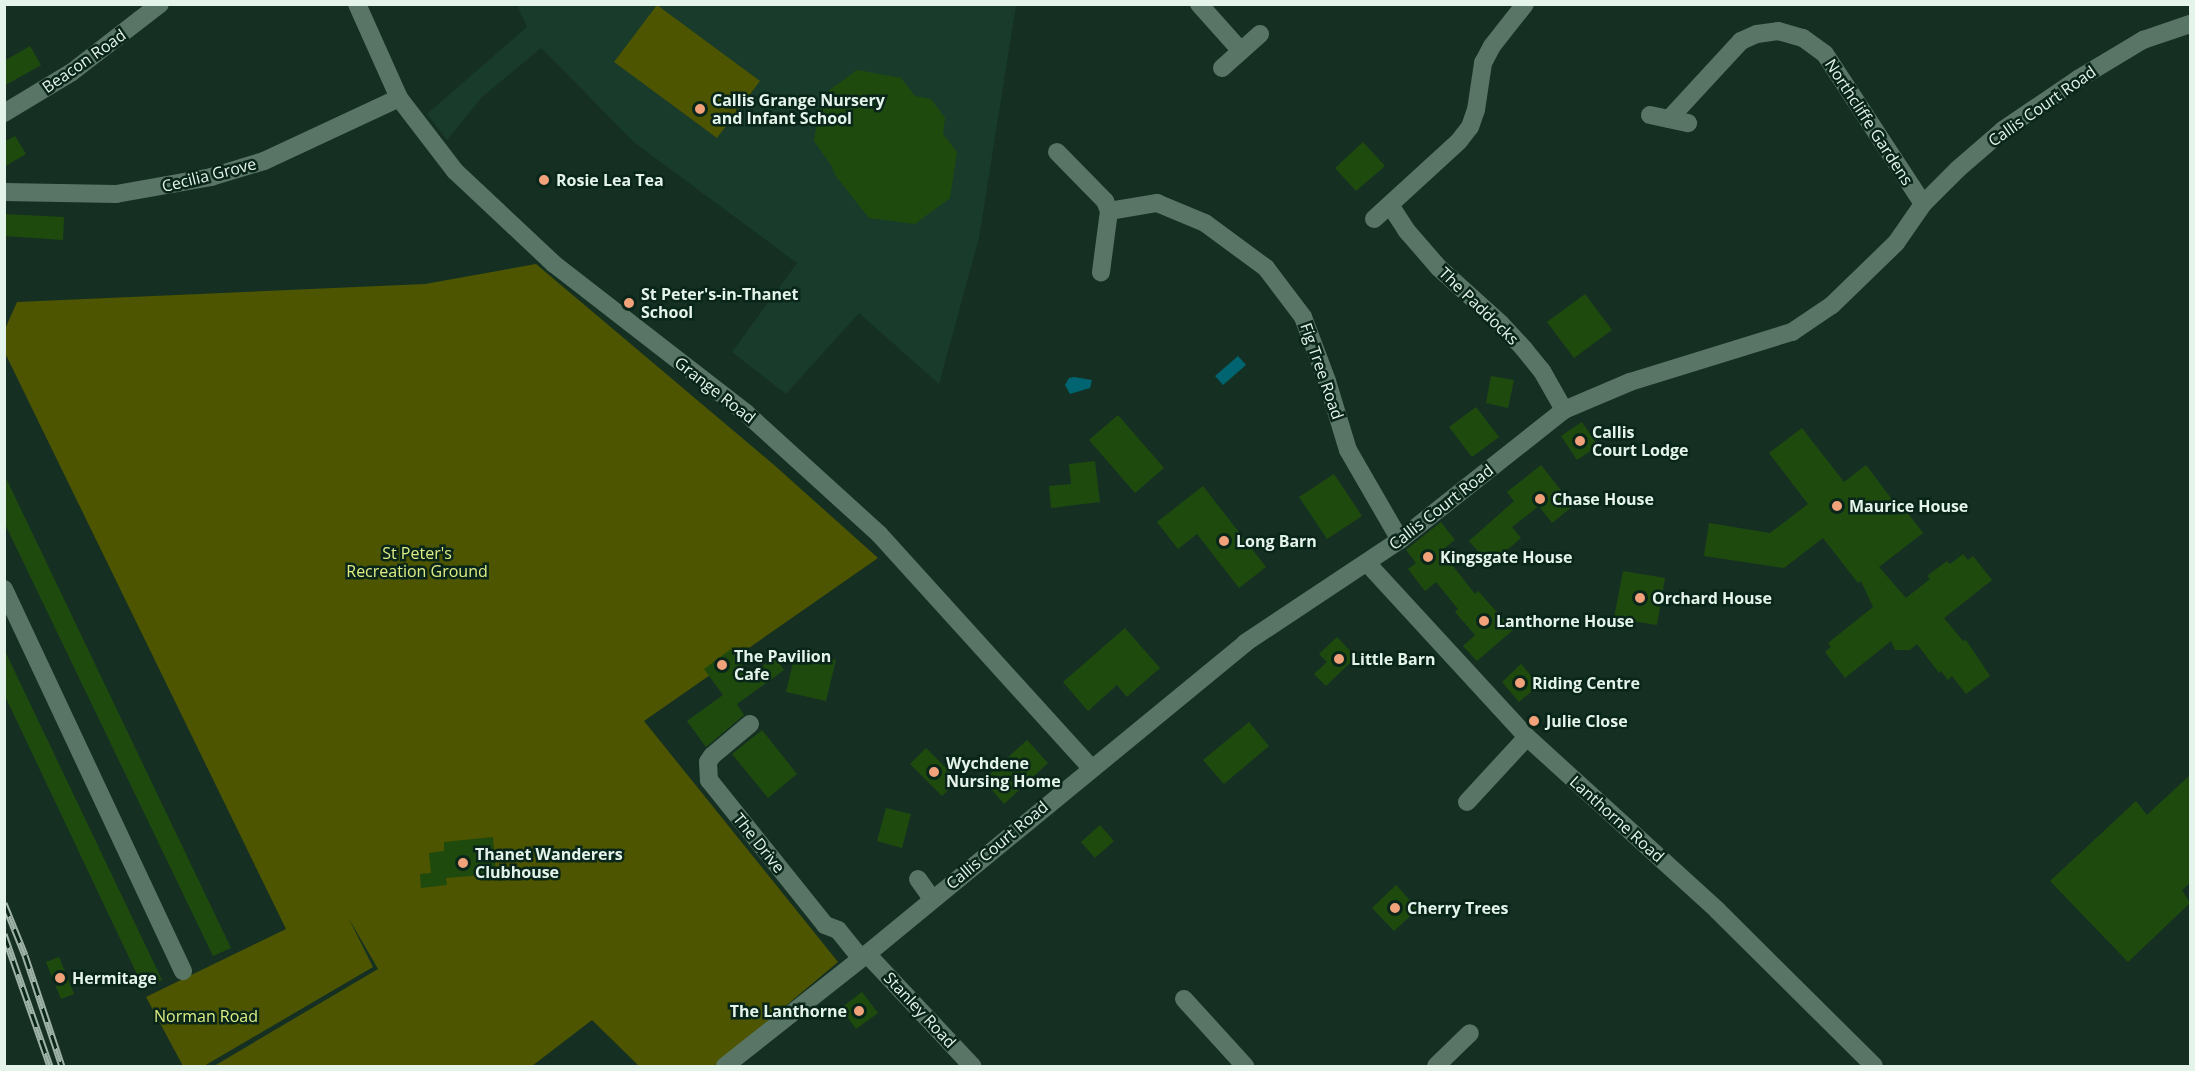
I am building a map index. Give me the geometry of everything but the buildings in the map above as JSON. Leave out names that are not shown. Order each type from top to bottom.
[{"type":"street","name":"Beacon Road","points":[[4,113],[72,72],[160,4]]},
{"type":"street","name":"Grange Road","points":[[357,4],[399,98],[455,171],[533,246],[648,339],[746,412],[888,542],[1091,768]]},
{"type":"street","points":[[1199,4],[1241,51]]},
{"type":"street","points":[[1374,219],[1459,141],[1470,127],[1476,110],[1483,63],[1492,46],[1525,4]]},
{"type":"street","name":"Callis Court Road","points":[[725,1066],[864,956],[1245,643],[1400,540],[1564,410],[1630,382],[1792,332],[1832,305],[1896,243],[1923,204],[1958,168],[2003,130],[2078,79],[2143,40],[2190,24]]},
{"type":"street","name":"Northcliffe Gardens","points":[[1669,119],[1742,41],[1757,34],[1778,31],[1803,38],[1825,54],[1923,204]]},
{"type":"street","points":[[1222,68],[1260,34]]},
{"type":"street","name":"Cecilia Grove","points":[[4,192],[116,194],[211,177],[264,161],[399,98]]},
{"type":"street","points":[[1650,115],[1689,123]]},
{"type":"street","points":[[1061,164],[1105,201],[1109,211],[1102,272]]},
{"type":"street","name":"Fig Tree Road","points":[[1109,211],[1157,203],[1205,223],[1266,268],[1303,317],[1327,381],[1348,450],[1400,540]]},
{"type":"street","name":"The Paddocks","points":[[1390,205],[1406,230],[1438,268],[1500,323],[1542,371],[1564,410]]},
{"type":"street","name":"Lanthorne Road","points":[[1367,563],[1527,737],[1717,910],[1874,1066]]},
{"type":"street","points":[[4,589],[183,971]]},
{"type":"street","name":"The Drive","points":[[750,724],[712,756],[708,762],[709,780],[825,925],[838,930],[864,956]]},
{"type":"street","points":[[1465,805],[1527,737]]},
{"type":"street","points":[[918,879],[932,899]]},
{"type":"street","name":"Stanley Road","points":[[864,956],[972,1066]]},
{"type":"street","points":[[1184,999],[1245,1066]]},
{"type":"street","points":[[1436,1066],[1470,1033]]},
{"type":"shaded area","points":[[517,5],[1016,5],[979,238],[939,384],[859,313],[786,394],[732,352],[797,263],[635,143],[541,48],[482,97],[447,140],[427,114],[527,27]]},
{"type":"green space","points":[[657,5],[760,81],[717,138],[614,62]]},
{"type":"green space","name":"St Peter's Recreation Ground","points":[[536,264],[773,464],[878,558],[644,721],[838,962],[714,1066],[639,1066],[592,1020],[532,1066],[214,1066],[378,969],[348,917],[373,967],[204,1066],[183,1066],[146,997],[286,929],[5,353],[5,329],[17,302],[425,284]]},
{"type":"water","points":[[1238,356],[1246,365],[1223,385],[1215,376]]},
{"type":"water","points":[[1069,378],[1092,380],[1090,388],[1070,394],[1065,385]]},
{"type":"railway","points":[[4,903],[25,955],[62,1066]]},
{"type":"railway","points":[[4,934],[50,1066]]},
{"type":"place","name":"Callis Grange Nursery and Infant School","points":[[700,109]]},
{"type":"place","name":"Rosie Lea Tea","points":[[544,180]]},
{"type":"place","name":"St Peter's-in-Thanet School","points":[[629,303]]},
{"type":"place","name":"Callis Court Lodge","points":[[1580,441]]},
{"type":"place","name":"Chase House","points":[[1540,499]]},
{"type":"place","name":"Maurice House","points":[[1837,506]]},
{"type":"place","name":"Long Barn","points":[[1224,541]]},
{"type":"place","name":"Kingsgate House","points":[[1428,557]]},
{"type":"place","name":"Orchard House","points":[[1640,598]]},
{"type":"place","name":"Lanthorne House","points":[[1484,621]]},
{"type":"place","name":"Little Barn","points":[[1339,659]]},
{"type":"place","name":"The Pavilion Cafe","points":[[722,665]]},
{"type":"place","name":"Riding Centre","points":[[1520,683]]},
{"type":"place","name":"Julie Close","points":[[1534,721]]},
{"type":"place","name":"Wychdene Nursing Home","points":[[934,772]]},
{"type":"place","name":"Thanet Wanderers Clubhouse","points":[[463,863]]},
{"type":"place","name":"Cherry Trees","points":[[1395,908]]},
{"type":"place","name":"Hermitage","points":[[60,978]]},
{"type":"place","name":"The Lanthorne","points":[[859,1011]]},
{"type":"park label","name":"Norman Road","points":[[206,1016]]}]
